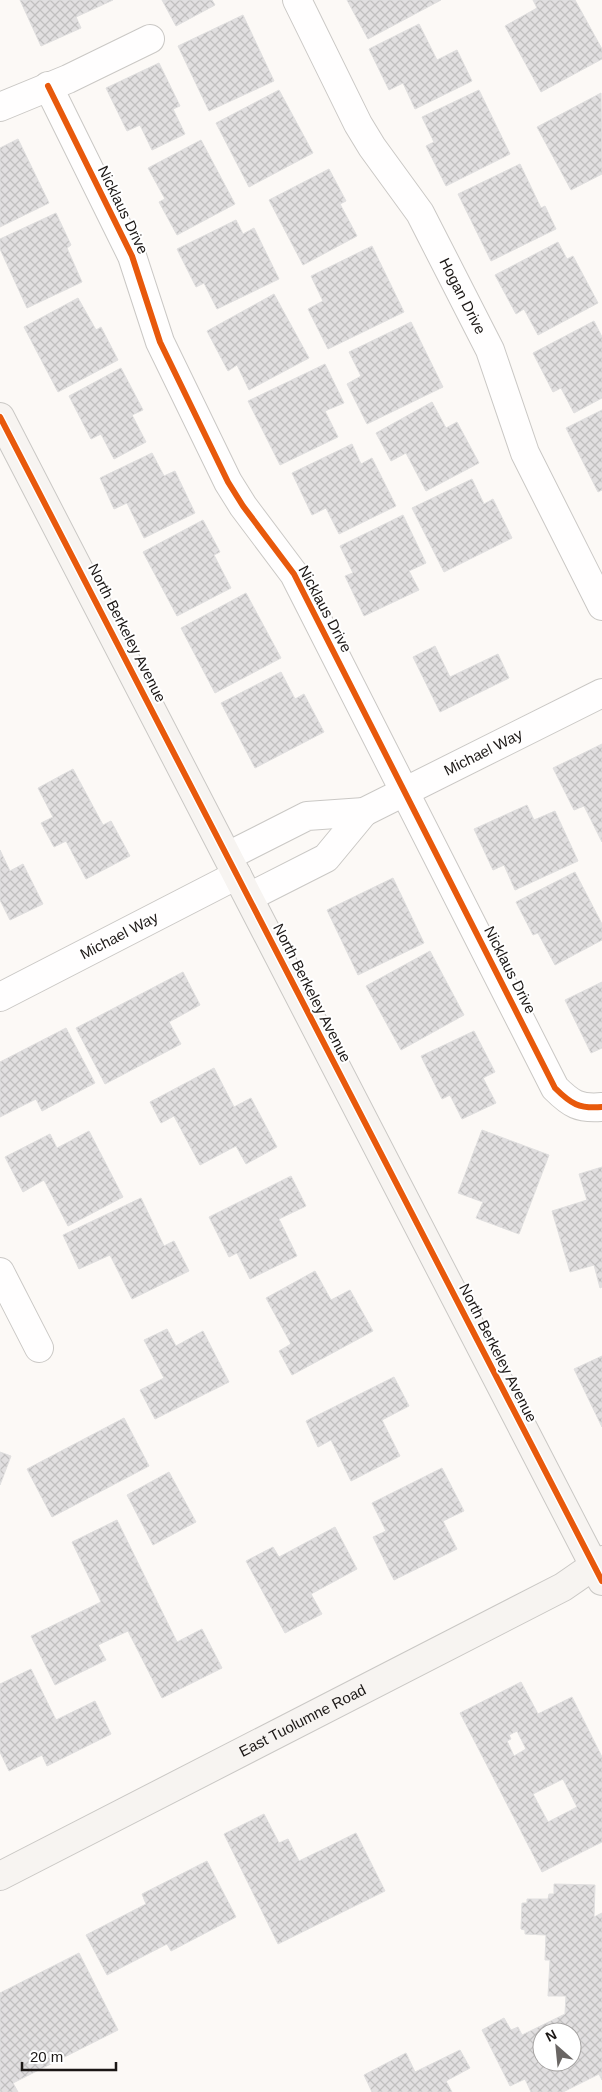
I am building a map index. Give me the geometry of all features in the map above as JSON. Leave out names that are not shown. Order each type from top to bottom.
[{"type":"street","name":"Hogan Drive","points":[[297,0],[358,124],[372,148],[420,213],[490,350],[525,453],[602,606]]},
{"type":"street","points":[[0,107],[90,69],[150,39]]},
{"type":"street","name":"Nicklaus Drive","points":[[48,86],[132,256],[160,342],[228,482],[243,506],[294,574],[555,1088],[567,1100],[592,1107]]},
{"type":"street","name":"North Berkeley Avenue","points":[[0,417],[599,1569]]},
{"type":"street","name":"Michael Way","points":[[0,997],[238,876],[307,816],[364,812],[602,693]]},
{"type":"street","name":"Michael Way","points":[[238,876],[326,858],[364,812]]},
{"type":"street","points":[[0,1272],[39,1348]]},
{"type":"street","name":"East Tuolumne Road","points":[[0,1876],[599,1569]]},
{"type":"building","points":[[20,0],[113,0],[76,17],[81,28],[41,46]]},
{"type":"building","points":[[162,0],[212,0],[215,5],[176,26]]},
{"type":"building","points":[[347,0],[441,0],[368,39]]},
{"type":"building","points":[[533,0],[575,0],[602,49],[602,59],[541,92],[505,26],[537,8]]},
{"type":"building","points":[[243,15],[274,81],[209,111],[178,46]]},
{"type":"building","points":[[419,24],[437,60],[457,50],[472,81],[415,109],[403,83],[389,90],[369,49]]},
{"type":"building","points":[[159,63],[180,106],[173,109],[185,134],[152,150],[140,125],[127,131],[106,88]]},
{"type":"building","points":[[279,90],[313,153],[249,187],[216,123]]},
{"type":"building","points":[[479,90],[510,154],[446,186],[426,146],[434,142],[422,117]]},
{"type":"building","points":[[601,93],[602,174],[571,190],[537,127]]},
{"type":"building","points":[[18,139],[49,203],[0,227],[0,148]]},
{"type":"building","points":[[201,140],[235,204],[177,235],[159,202],[165,199],[148,168]]},
{"type":"building","points":[[520,164],[541,208],[545,206],[556,229],[491,261],[458,194]]},
{"type":"building","points":[[329,169],[346,201],[340,204],[357,236],[303,265],[269,200]]},
{"type":"building","points":[[56,213],[71,245],[67,248],[82,282],[27,308],[0,249],[0,239]]},
{"type":"building","points":[[236,220],[243,234],[254,228],[279,279],[217,309],[204,283],[196,287],[177,249]]},
{"type":"building","points":[[558,242],[567,259],[573,256],[598,303],[538,335],[524,309],[516,314],[495,275]]},
{"type":"building","points":[[372,246],[404,312],[328,349],[308,309],[323,301],[311,276]]},
{"type":"building","points":[[274,294],[309,358],[249,390],[237,365],[228,371],[207,331]]},
{"type":"building","points":[[78,298],[96,330],[101,327],[118,360],[58,392],[24,327]]},
{"type":"building","points":[[594,321],[602,337],[602,398],[574,413],[561,388],[553,392],[533,353]]},
{"type":"building","points":[[411,322],[443,387],[367,424],[347,384],[361,376],[349,352]]},
{"type":"building","points":[[325,364],[344,403],[325,411],[338,437],[280,465],[248,401]]},
{"type":"building","points":[[121,368],[143,410],[132,415],[146,442],[114,459],[101,434],[91,439],[69,396]]},
{"type":"building","points":[[432,402],[446,428],[457,422],[479,463],[426,491],[406,453],[391,461],[376,433]]},
{"type":"building","points":[[602,410],[602,490],[598,492],[566,428]]},
{"type":"building","points":[[352,444],[361,464],[372,458],[396,506],[339,534],[326,508],[312,515],[292,473]]},
{"type":"building","points":[[152,453],[164,476],[175,471],[195,513],[144,538],[127,503],[114,509],[100,478]]},
{"type":"building","points":[[472,479],[484,504],[493,499],[512,538],[444,572],[412,508]]},
{"type":"building","points":[[403,515],[426,563],[409,571],[419,590],[364,616],[345,576],[353,573],[340,546]]},
{"type":"building","points":[[203,520],[220,552],[214,555],[231,588],[177,616],[143,552]]},
{"type":"building","points":[[246,593],[281,658],[215,693],[181,628]]},
{"type":"building","points":[[435,646],[450,677],[498,654],[509,678],[440,712],[413,657]]},
{"type":"building","points":[[281,672],[295,699],[304,694],[324,732],[255,768],[221,703]]},
{"type":"building","points":[[602,744],[602,842],[584,806],[574,810],[553,768]]},
{"type":"building","points":[[73,769],[103,825],[111,821],[130,856],[86,879],[66,841],[54,847],[41,823],[53,817],[38,788]]},
{"type":"building","points":[[527,805],[534,820],[555,811],[578,861],[515,890],[504,865],[493,870],[474,829]]},
{"type":"building","points":[[0,850],[10,871],[23,864],[43,904],[10,920],[0,900]]},
{"type":"building","points":[[575,872],[602,924],[602,940],[555,965],[538,933],[533,935],[516,902]]},
{"type":"building","points":[[393,878],[424,943],[358,975],[327,910]]},
{"type":"building","points":[[430,951],[464,1015],[401,1050],[366,986]]},
{"type":"building","points":[[183,972],[200,1005],[169,1022],[181,1044],[105,1084],[76,1028]]},
{"type":"building","points":[[602,982],[602,1048],[591,1053],[565,1000]]},
{"type":"building","points":[[66,1028],[95,1083],[42,1111],[36,1099],[0,1117],[0,1062]]},
{"type":"building","points":[[474,1031],[495,1072],[483,1078],[496,1103],[462,1119],[450,1095],[442,1099],[421,1056]]},
{"type":"building","points":[[214,1068],[234,1107],[251,1098],[277,1147],[246,1164],[236,1146],[200,1165],[174,1116],[161,1123],[150,1102]]},
{"type":"building","points":[[482,1130],[549,1155],[519,1234],[476,1218],[483,1202],[458,1193]]},
{"type":"building","points":[[89,1131],[123,1197],[68,1226],[44,1180],[23,1192],[5,1157],[50,1134],[57,1148]]},
{"type":"building","points":[[602,1167],[602,1287],[600,1288],[594,1265],[570,1272],[552,1211],[587,1200],[579,1174]]},
{"type":"building","points":[[291,1176],[306,1206],[279,1219],[297,1256],[250,1279],[237,1253],[229,1257],[209,1217]]},
{"type":"building","points":[[141,1198],[164,1246],[174,1241],[189,1271],[132,1299],[110,1255],[79,1269],[63,1235]]},
{"type":"building","points":[[315,1271],[331,1300],[350,1290],[373,1331],[292,1375],[279,1351],[291,1344],[266,1298]]},
{"type":"building","points":[[167,1329],[176,1346],[203,1331],[229,1382],[155,1419],[140,1390],[164,1378],[144,1340]]},
{"type":"building","points":[[602,1356],[602,1427],[574,1369]]},
{"type":"building","points":[[394,1377],[409,1406],[382,1420],[400,1456],[351,1481],[331,1440],[318,1447],[306,1421]]},
{"type":"building","points":[[124,1418],[149,1466],[52,1517],[27,1469]]},
{"type":"building","points":[[0,1452],[11,1456],[0,1485]]},
{"type":"building","points":[[442,1468],[464,1511],[443,1521],[457,1549],[394,1580],[373,1537],[386,1531],[372,1503]]},
{"type":"building","points":[[169,1472],[196,1522],[153,1545],[127,1495]]},
{"type":"building","points":[[117,1520],[177,1642],[202,1629],[222,1668],[162,1698],[128,1631],[98,1645],[106,1660],[55,1685],[31,1636],[101,1602],[72,1542]]},
{"type":"building","points":[[335,1527],[357,1569],[311,1594],[322,1614],[285,1633],[246,1561],[273,1547],[279,1557]]},
{"type":"building","points":[[31,1669],[56,1720],[95,1701],[111,1734],[47,1766],[42,1755],[9,1771],[0,1752],[0,1684]]},
{"type":"building","points":[[521,1682],[538,1714],[572,1697],[602,1757],[602,1842],[542,1872],[460,1713]],"holes":[[[517,1731],[526,1749],[514,1756],[507,1741],[511,1739],[509,1735]],[[563,1779],[577,1807],[548,1822],[533,1794]]]},
{"type":"building","points":[[264,1814],[279,1843],[288,1839],[299,1861],[356,1833],[385,1891],[278,1944],[224,1834]]},
{"type":"building","points":[[207,1861],[236,1917],[171,1951],[167,1944],[107,1975],[86,1935],[146,1904],[142,1894]]},
{"type":"building","points":[[554,1884],[595,1885],[594,1917],[602,1913],[602,2080],[599,2074],[563,2092],[531,2092],[525,2079],[510,2086],[482,2030],[504,2018],[511,2030],[518,2027],[522,2035],[532,2030],[532,2072],[582,2072],[582,2022],[549,2022],[565,2014],[566,1996],[548,1996],[550,1960],[545,1960],[546,1935],[525,1934],[525,1930],[521,1929],[522,1903],[527,1903],[527,1899],[548,1899],[549,1894],[554,1894]]},
{"type":"building","points":[[79,1953],[118,2030],[13,2083],[18,2092],[0,2092],[0,1993]]},
{"type":"building","points":[[460,2050],[470,2068],[446,2081],[452,2092],[372,2092],[364,2075],[406,2053],[415,2072]]},
{"type":"cycle path","points":[[48,86],[132,256],[160,342],[228,482],[243,506],[294,574],[555,1088],[571,1102],[587,1107],[602,1107]]},
{"type":"cycle path","points":[[0,417],[602,1581]]}]
